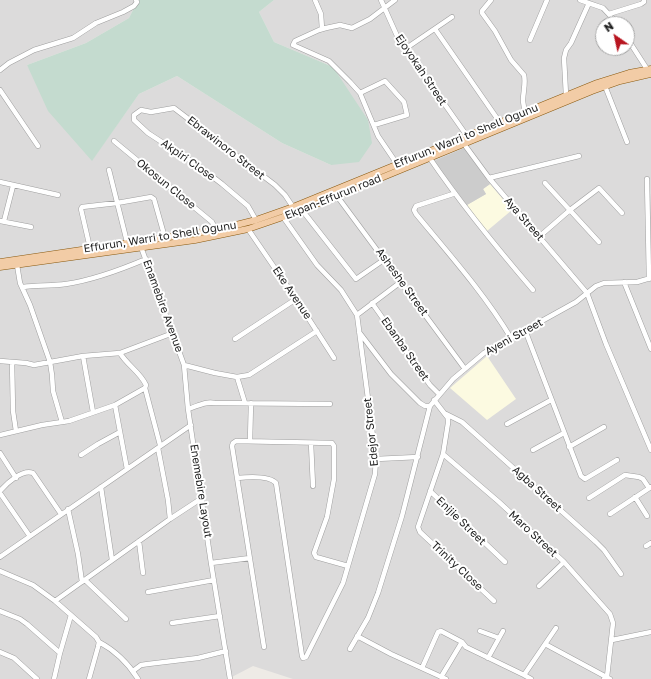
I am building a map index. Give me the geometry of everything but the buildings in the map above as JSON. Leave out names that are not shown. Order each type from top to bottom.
[{"type":"main road","name":"Effurun, Warri to Shell Ogunu","points":[[0,262],[216,230],[256,220],[293,207],[467,136],[501,125],[526,112],[597,83],[650,71]]},
{"type":"main road","name":"Ekpan-Effurun road","points":[[0,267],[195,240],[248,229],[302,210],[464,144],[501,125],[605,86],[650,71]]},
{"type":"street","points":[[0,70],[9,63],[34,50],[73,38],[96,23],[134,6],[137,2],[136,0]]},
{"type":"street","points":[[315,0],[321,14],[322,29]]},
{"type":"street","name":"Ejoyokah Street","points":[[381,0],[398,38],[467,136]]},
{"type":"street","points":[[395,0],[370,19],[352,28],[340,25],[322,29],[295,41],[294,44],[329,61],[360,94],[378,136],[397,164]]},
{"type":"street","points":[[491,0],[482,13],[495,31],[511,60],[524,75],[522,101],[526,112]]},
{"type":"street","points":[[530,40],[547,0]]},
{"type":"street","points":[[580,0],[603,8],[609,14],[641,4],[644,0]]},
{"type":"street","points":[[566,95],[564,58],[566,50],[571,43],[590,3]]},
{"type":"street","points":[[405,49],[452,17]]},
{"type":"street","points":[[435,30],[501,125]]},
{"type":"street","points":[[635,49],[650,71]]},
{"type":"street","points":[[360,94],[385,81],[404,102],[406,115],[374,125]]},
{"type":"street","points":[[605,86],[627,142]]},
{"type":"street","points":[[0,90],[38,146]]},
{"type":"street","points":[[0,100],[4,96]]},
{"type":"street","name":"Ebrawinoro Street","points":[[151,112],[174,108],[275,185],[285,195],[293,207]]},
{"type":"street","name":"Akpiri Close","points":[[151,112],[141,110],[134,115],[134,120],[148,132],[200,167],[222,184],[248,206],[256,220]]},
{"type":"street","name":"Okosun Close","points":[[114,141],[212,222],[216,230]]},
{"type":"street","name":"Aya Street","points":[[464,144],[489,178],[587,292],[606,344],[651,450]]},
{"type":"street","points":[[489,178],[578,156]]},
{"type":"street","points":[[429,158],[453,194],[491,242],[533,290]]},
{"type":"street","points":[[109,170],[128,242]]},
{"type":"street","points":[[647,179],[650,278]]},
{"type":"street","points":[[0,182],[58,195]]},
{"type":"street","points":[[545,183],[598,242]]},
{"type":"street","points":[[13,186],[2,221],[32,227]]},
{"type":"street","points":[[540,236],[570,210],[599,188],[622,213]]},
{"type":"street","points":[[453,194],[416,206],[414,210],[472,281],[511,338]]},
{"type":"street","name":"Asheshe Street","points":[[337,196],[465,369]]},
{"type":"street","points":[[90,248],[81,209],[84,206],[117,203],[151,197],[165,238]]},
{"type":"street","points":[[302,210],[356,279],[385,259]]},
{"type":"street","name":"Edejor Street","points":[[237,478],[251,477],[270,479],[276,484],[304,658],[306,657],[339,592],[375,474],[376,459],[357,315],[341,290],[317,264],[283,217]]},
{"type":"street","name":"Eke Avenue","points":[[248,229],[317,330],[334,358]]},
{"type":"street","name":"Enamebire Avenue","points":[[141,247],[184,365]]},
{"type":"street","points":[[23,287],[66,284],[85,280],[112,273],[146,259]]},
{"type":"street","points":[[17,265],[20,283],[23,287],[50,362],[53,391],[62,422]]},
{"type":"street","name":"Ayeni Street","points":[[430,406],[453,379],[484,353],[576,302],[596,286],[604,283],[636,282],[650,278]]},
{"type":"street","points":[[357,315],[402,282]]},
{"type":"street","points":[[624,282],[651,349]]},
{"type":"street","points":[[235,339],[296,299]]},
{"type":"street","name":"Ebanba Street","points":[[372,303],[430,385],[439,394]]},
{"type":"street","points":[[184,365],[237,377],[249,375],[317,330]]},
{"type":"street","points":[[524,330],[583,479],[617,460]]},
{"type":"street","points":[[350,649],[368,618],[378,593],[402,516],[430,406],[425,406],[420,403],[391,374],[358,331]]},
{"type":"street","points":[[0,361],[34,365],[83,356],[120,353],[173,333]]},
{"type":"street","points":[[120,353],[127,364],[144,380],[146,385],[144,388],[159,446],[170,519]]},
{"type":"street","points":[[83,356],[93,412]]},
{"type":"street","points":[[12,362],[13,411],[16,431]]},
{"type":"street","name":"Enemebire Layout","points":[[184,365],[188,408],[230,679]]},
{"type":"street","points":[[237,377],[245,403]]},
{"type":"street","points":[[0,435],[62,422],[93,412],[115,404],[144,388]]},
{"type":"street","points":[[430,492],[443,454],[448,423],[448,418],[445,413],[434,400]]},
{"type":"street","points":[[506,424],[551,400]]},
{"type":"street","points":[[188,408],[209,402],[251,404],[330,404]]},
{"type":"street","points":[[115,404],[127,469]]},
{"type":"street","points":[[250,441],[251,404]]},
{"type":"street","name":"Agba Street","points":[[445,413],[462,422],[596,542],[604,550],[621,574]]},
{"type":"street","points":[[0,557],[191,425]]},
{"type":"street","points":[[569,446],[604,427]]},
{"type":"street","points":[[81,455],[120,432]]},
{"type":"street","points":[[533,450],[564,433]]},
{"type":"street","points":[[264,647],[232,446],[233,443],[236,441],[331,442],[334,446],[334,478],[327,518],[314,555],[348,566]]},
{"type":"street","points":[[311,442],[313,486]]},
{"type":"street","points":[[0,453],[16,478]]},
{"type":"street","name":"Maro Street","points":[[443,454],[564,562],[610,614],[613,623],[612,640]]},
{"type":"street","points":[[376,459],[418,457]]},
{"type":"street","points":[[30,535],[0,492],[16,478],[27,472],[33,473],[61,514]]},
{"type":"street","points":[[590,498],[625,475],[639,477],[643,479],[650,487],[610,514]]},
{"type":"street","points":[[101,487],[112,560]]},
{"type":"street","name":"Trinity Close","points":[[430,492],[418,527],[420,532],[494,601]]},
{"type":"street","name":"Enijie Street","points":[[430,492],[505,562]]},
{"type":"street","points":[[635,497],[647,516]]},
{"type":"street","points":[[55,601],[202,498]]},
{"type":"street","points":[[68,509],[84,581],[126,619]]},
{"type":"street","points":[[139,541],[143,573]]},
{"type":"street","points":[[211,563],[250,558]]},
{"type":"street","points":[[539,586],[564,562]]},
{"type":"street","points":[[0,570],[33,585],[55,601],[72,615],[96,638],[98,642],[109,647],[117,654],[133,671],[138,679]]},
{"type":"street","points":[[148,592],[214,580]]},
{"type":"street","points":[[0,611],[20,619],[60,653]]},
{"type":"street","points":[[54,679],[60,653],[72,615]]},
{"type":"street","points":[[172,623],[220,616]]},
{"type":"street","points":[[524,675],[556,628]]},
{"type":"street","points":[[422,668],[438,632],[441,631],[462,642],[466,647],[532,679]]},
{"type":"street","points":[[480,631],[499,638]]},
{"type":"street","points":[[488,658],[503,631]]},
{"type":"street","points":[[545,644],[607,678],[612,640],[651,632]]},
{"type":"street","points":[[357,636],[391,654],[443,678],[462,642]]},
{"type":"street","points":[[89,679],[98,642]]},
{"type":"street","points":[[133,671],[141,665],[198,658],[226,651]]},
{"type":"street","points":[[0,652],[14,658],[38,679]]},
{"type":"shaded area","points":[[0,0],[138,0],[129,18],[86,43],[27,65],[92,160],[139,94],[177,76],[282,143],[331,165],[333,67],[274,42],[259,12],[274,0],[651,0],[651,679],[293,679],[253,666],[228,679],[0,679]]},
{"type":"shaded area","points":[[464,148],[490,184],[483,189],[486,194],[467,205],[434,161]]},
{"type":"shaded area","points":[[490,184],[512,210],[487,231],[473,215],[467,205],[486,194],[483,189]]},
{"type":"shaded area","points":[[487,356],[516,399],[487,420],[450,388]]},
{"type":"green space","points":[[138,0],[274,0],[259,12],[274,42],[333,67],[368,120],[372,143],[359,162],[331,165],[282,143],[177,76],[139,94],[92,161],[48,111],[27,65],[86,43],[129,18]]}]
